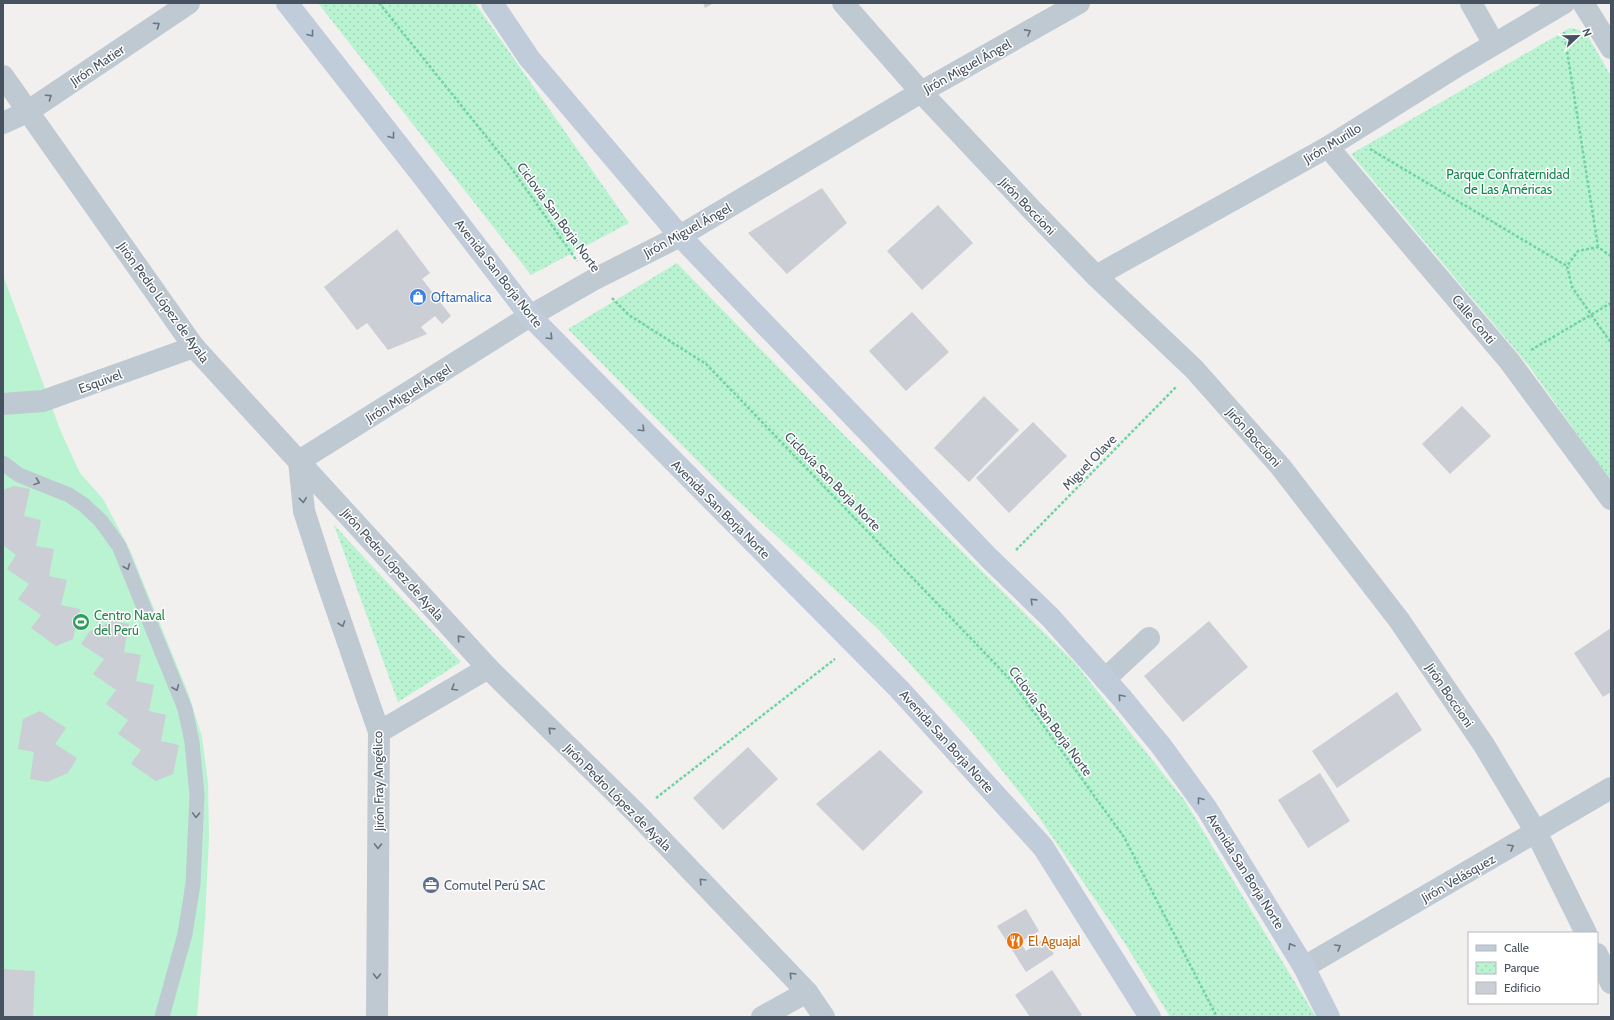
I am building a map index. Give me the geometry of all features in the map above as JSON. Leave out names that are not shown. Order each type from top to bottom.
[{"type":"main road","name":"Avenida San Borja Norte","points":[[287,3],[530,316],[899,689],[1043,847],[1150,1017]]},
{"type":"main road","name":"Avenida San Borja Norte","points":[[492,3],[529,58],[680,236],[999,568],[1051,618],[1162,747],[1207,809],[1304,967],[1329,1017]]},
{"type":"street","name":"Jirón Matier","points":[[3,123],[27,112],[189,3]]},
{"type":"street","name":"Jirón Boccioni","points":[[843,3],[921,92],[1096,276],[1194,370],[1280,466],[1399,620],[1484,745],[1536,832],[1586,932]]},
{"type":"street","name":"Jirón Miguel Ángel","points":[[299,462],[530,316],[593,280],[680,236],[921,92],[1079,3]]},
{"type":"street","points":[[1471,3],[1494,44]]},
{"type":"street","points":[[1583,3],[1611,48]]},
{"type":"street","name":"Jirón Murillo","points":[[1096,276],[1328,146],[1562,4]]},
{"type":"street","name":"Jirón Pedro López de Ayala","points":[[3,76],[194,347],[488,668],[636,813],[807,992],[824,1017]]},
{"type":"street","name":"Calle Conti","points":[[1328,146],[1510,362],[1611,499]]},
{"type":"street","name":"Esquivel","points":[[3,404],[44,402],[194,347]]},
{"type":"street","name":"Jirón Fray Angélico","points":[[299,462],[304,511],[325,576],[380,732],[377,1017]]},
{"type":"street","points":[[1105,679],[1149,638]]},
{"type":"street","points":[[380,732],[488,668]]},
{"type":"street","name":"Jirón Velásquez","points":[[1304,967],[1611,788]]},
{"type":"street","points":[[1598,956],[1611,982]]},
{"type":"street","points":[[762,1017],[807,992]]},
{"type":"lane","points":[[3,464],[19,475],[69,495],[84,505],[101,521],[119,546],[185,709],[192,742],[197,795],[193,884],[185,934],[162,1017]]},
{"type":"path","name":"Ciclovía San Borja Norte","points":[[379,3],[509,165],[571,253],[593,280],[629,315],[706,364],[1010,678],[1124,837],[1217,1017]]},
{"type":"path","points":[[1562,4],[1598,246],[1611,256]]},
{"type":"path","points":[[1368,148],[1567,266],[1572,287],[1611,344]]},
{"type":"path","points":[[1567,266],[1578,251],[1598,246]]},
{"type":"path","points":[[1510,362],[1611,303]]},
{"type":"path","name":"Miguel Olave","points":[[999,568],[1194,370]]},
{"type":"path","points":[[636,813],[854,644]]},
{"type":"green space","points":[[318,3],[475,3],[629,223],[531,275]]},
{"type":"green space","name":"Parque Confraternidad de Las Américas","points":[[1570,28],[1585,31],[1611,76],[1611,482],[1529,366],[1351,154]]},
{"type":"green space","points":[[677,263],[839,430],[1075,663],[1185,801],[1316,1017],[1170,1017],[1124,942],[1036,813],[969,729],[880,631],[724,488],[568,329]]},
{"type":"green space","name":"Centro Naval del Perú","points":[[3,275],[61,432],[80,473],[103,499],[130,550],[189,695],[202,737],[208,783],[209,837],[205,921],[197,1017],[3,1017]]},
{"type":"green space","points":[[334,525],[461,662],[398,702]]},
{"type":"building","points":[[703,3],[714,3],[705,8]]},
{"type":"building","points":[[822,188],[847,223],[787,274],[748,233]]},
{"type":"building","points":[[938,205],[973,243],[922,290],[887,251]]},
{"type":"building","points":[[397,229],[430,273],[422,279],[451,316],[442,324],[435,316],[421,327],[427,334],[388,350],[367,323],[357,330],[324,287]]},
{"type":"building","points":[[912,312],[949,352],[906,391],[869,351]]},
{"type":"building","points":[[984,396],[1019,430],[969,482],[934,448]]},
{"type":"building","points":[[1462,406],[1491,436],[1450,474],[1422,444]]},
{"type":"building","points":[[1033,422],[1067,456],[1009,513],[976,478]]},
{"type":"building","points":[[14,486],[30,489],[24,516],[41,520],[36,546],[54,549],[49,576],[67,580],[61,605],[80,609],[73,639],[56,646],[31,628],[41,615],[18,599],[29,584],[7,569],[16,555],[3,545],[3,490]]},
{"type":"building","points":[[113,621],[129,624],[124,652],[141,655],[136,681],[154,685],[149,711],[166,715],[161,741],[179,745],[173,774],[156,781],[131,764],[141,750],[118,734],[128,720],[106,704],[116,690],[93,674],[104,659],[81,644],[90,631]]},
{"type":"building","points":[[1209,621],[1248,667],[1183,722],[1144,676]]},
{"type":"building","points":[[1611,628],[1611,692],[1603,697],[1574,653]]},
{"type":"building","points":[[1397,692],[1422,730],[1337,788],[1312,751]]},
{"type":"building","points":[[40,711],[66,728],[55,744],[77,758],[68,773],[47,782],[30,779],[34,752],[18,749],[23,719]]},
{"type":"building","points":[[748,747],[778,779],[723,830],[693,798]]},
{"type":"building","points":[[880,750],[923,792],[863,851],[816,804]]},
{"type":"building","points":[[1320,773],[1350,821],[1308,848],[1278,800]]},
{"type":"building","name":"El Aguajal","points":[[1026,909],[1039,931],[1020,942],[1026,951],[1044,939],[1054,954],[1026,972],[997,926]]},
{"type":"building","points":[[3,969],[35,971],[33,1017],[3,1017]]},
{"type":"building","points":[[1052,970],[1082,1015],[1078,1017],[1030,1017],[1015,995]]},
{"type":"place","name":"Oftamalica","points":[[418,297]]},
{"type":"place","name":"Centro Naval del Perú","points":[[81,622]]},
{"type":"place","name":"Comutel Perú SAC","points":[[431,885]]},
{"type":"place","name":"El Aguajal","points":[[1015,941]]}]
